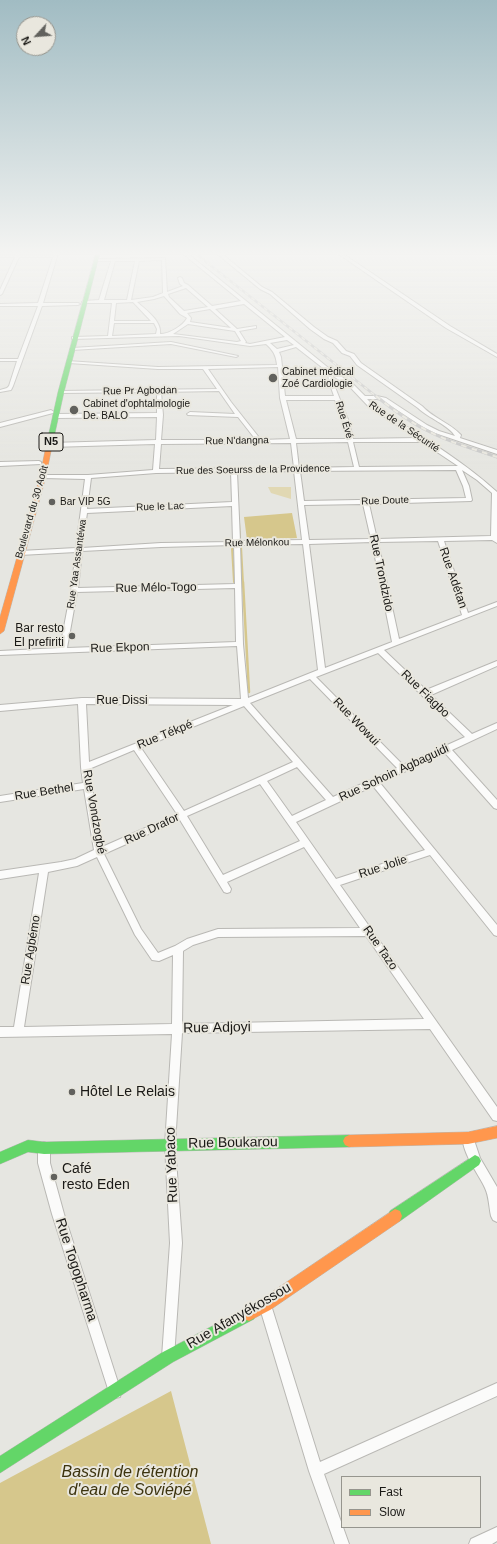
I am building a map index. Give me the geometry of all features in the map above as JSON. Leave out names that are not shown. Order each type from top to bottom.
[{"type":"main road","name":"Boulevard du 30 Août","points":[[0,604],[43,476],[50,446],[63,356],[74,325]]},
{"type":"main road","name":"Boulevard du 30 Août","points":[[0,631],[39,463],[61,392],[77,325]]},
{"type":"main road","name":"Rue Boukarou","points":[[0,1158],[28,1146],[44,1148],[468,1138],[497,1132]]},
{"type":"main road","name":"Rue Afanyékossou","points":[[0,1465],[168,1357],[265,1305],[475,1161]]},
{"type":"street","points":[[0,391],[9,389],[33,325]]},
{"type":"street","points":[[110,337],[112,325]]},
{"type":"street","points":[[157,325],[159,329],[158,335]]},
{"type":"street","points":[[167,336],[184,325]]},
{"type":"street","points":[[201,325],[236,330],[254,327]]},
{"type":"street","points":[[230,325],[236,330],[244,342],[235,344]]},
{"type":"street","name":"Rue de la Sécurité","points":[[273,325],[330,372],[355,389],[362,398],[389,418],[424,440],[460,468],[479,479],[496,494],[496,540]]},
{"type":"street","points":[[309,325],[326,338],[335,342],[344,352],[352,355],[359,364],[420,407],[425,413],[452,428],[458,435],[457,438]]},
{"type":"street","points":[[445,325],[497,356]]},
{"type":"street","points":[[74,338],[158,335],[184,336],[250,345],[289,338]]},
{"type":"street","points":[[267,342],[276,351],[279,357],[283,398],[293,440],[322,672]]},
{"type":"street","points":[[72,349],[171,343],[236,356]]},
{"type":"street","points":[[276,351],[298,345]]},
{"type":"street","points":[[0,360],[21,360]]},
{"type":"street","points":[[68,362],[158,368],[279,366]]},
{"type":"street","points":[[205,368],[220,390],[259,440]]},
{"type":"street","name":"Rue Évé","points":[[330,372],[337,398],[346,422],[357,469]]},
{"type":"street","name":"Rue Pr Agbodan","points":[[61,392],[159,392],[220,390]]},
{"type":"street","points":[[156,471],[160,415],[159,392]]},
{"type":"street","points":[[362,398],[377,397],[437,432],[497,452]]},
{"type":"street","points":[[283,398],[337,398]]},
{"type":"street","points":[[0,425],[54,412],[160,415]]},
{"type":"street","points":[[190,414],[240,416]]},
{"type":"street","name":"Rue N'dangna","points":[[50,446],[259,440],[424,440]]},
{"type":"street","points":[[0,464],[39,463]]},
{"type":"street","name":"Rue des Soeurss de la Providence","points":[[43,476],[88,477],[156,471],[460,468]]},
{"type":"street","name":"Rue Doute","points":[[300,503],[469,500],[460,468]]},
{"type":"street","points":[[234,470],[240,644],[245,702],[332,801]]},
{"type":"street","name":"Rue Yaa Assantéwa","points":[[63,650],[74,590],[88,477]]},
{"type":"street","name":"Rue Trondzido","points":[[366,502],[396,644]]},
{"type":"street","name":"Rue le Lac","points":[[85,510],[235,504]]},
{"type":"street","name":"Rue Mélonkou","points":[[17,553],[161,545],[440,539],[496,540]]},
{"type":"street","name":"Rue Adétan","points":[[440,539],[466,616]]},
{"type":"street","name":"Rue Mélo-Togo","points":[[74,590],[238,586]]},
{"type":"street","name":"Rue Tékpé","points":[[85,767],[245,702],[497,604]]},
{"type":"street","name":"Rue Ekpon","points":[[0,653],[240,644]]},
{"type":"street","name":"Rue Fiagbo","points":[[380,650],[471,738]]},
{"type":"street","points":[[426,694],[497,663]]},
{"type":"street","name":"Rue Wowui","points":[[311,676],[402,769]]},
{"type":"street","name":"Rue Dissi","points":[[0,708],[82,701],[245,702]]},
{"type":"street","name":"Rue Vondzogbé","points":[[82,701],[85,767],[99,853],[138,932],[155,957],[159,957],[178,949]]},
{"type":"street","name":"Rue Sohoin Agbaguidi","points":[[291,820],[497,726]]},
{"type":"street","points":[[136,747],[182,815],[227,889]]},
{"type":"street","points":[[446,749],[497,806]]},
{"type":"street","name":"Rue Drafor","points":[[0,875],[61,866],[99,853],[299,763]]},
{"type":"street","name":"Rue Tazo","points":[[262,780],[497,1116]]},
{"type":"street","points":[[375,782],[497,932]]},
{"type":"street","name":"Rue Bethel","points":[[0,799],[88,785]]},
{"type":"street","points":[[222,880],[306,842]]},
{"type":"street","name":"Rue Jolie","points":[[335,883],[432,851]]},
{"type":"street","name":"Rue Agbémo","points":[[18,1031],[44,869]]},
{"type":"street","points":[[178,949],[190,942],[218,933],[369,932]]},
{"type":"street","name":"Rue Yabaco","points":[[168,1357],[176,1243],[170,1144],[177,1029],[178,949]]},
{"type":"street","name":"Rue Adjoyi","points":[[0,1032],[433,1024]]},
{"type":"street","points":[[468,1138],[475,1161],[491,1187],[497,1216]]},
{"type":"street","name":"Rue Togopharma","points":[[44,1148],[44,1163],[58,1214],[115,1392]]},
{"type":"street","points":[[265,1305],[316,1470],[342,1544]]},
{"type":"street","points":[[316,1470],[497,1389]]},
{"type":"street","points":[[476,1544],[497,1534]]},
{"type":"shaded area","points":[[268,487],[291,487],[291,499],[271,493]]},
{"type":"water","points":[[292,513],[297,538],[247,540],[244,517]]},
{"type":"water","name":"Bassin de rétention d'eau de Soviépé","points":[[171,1391],[211,1544],[0,1544],[0,1483]]},
{"type":"waterway","points":[[239,522],[240,540]]},
{"type":"waterway","points":[[241,546],[243,583]]},
{"type":"waterway","points":[[232,548],[234,582]]},
{"type":"waterway","points":[[243,582],[249,692]]},
{"type":"railway","points":[[286,325],[377,397]]},
{"type":"railway","points":[[376,396],[402,416],[430,432],[454,443],[497,457]]},
{"type":"traffic: fast","points":[[48,451],[61,392],[79,325]]},
{"type":"traffic: fast","points":[[0,1158],[28,1146],[44,1148],[349,1141]]},
{"type":"traffic: fast","points":[[395,1216],[475,1161]]},
{"type":"traffic: fast","points":[[0,1465],[168,1357],[249,1314]]},
{"type":"traffic: slow","points":[[0,631],[43,476],[48,451]]},
{"type":"traffic: slow","points":[[349,1141],[468,1138],[497,1132]]},
{"type":"traffic: slow","points":[[249,1314],[265,1305],[395,1216]]},
{"type":"place","name":"Cabinet médical Zoé Cardiologie","points":[[273,378]]},
{"type":"place","name":"Cabinet d'ophtalmologie De. BALO","points":[[74,410]]},
{"type":"place","name":"Bar VIP 5G","points":[[52,502]]},
{"type":"place","name":"Bar resto El prefiriti","points":[[72,636]]},
{"type":"place","name":"Hôtel Le Relais","points":[[72,1092]]},
{"type":"place","name":"Café resto Eden","points":[[54,1177]]}]
